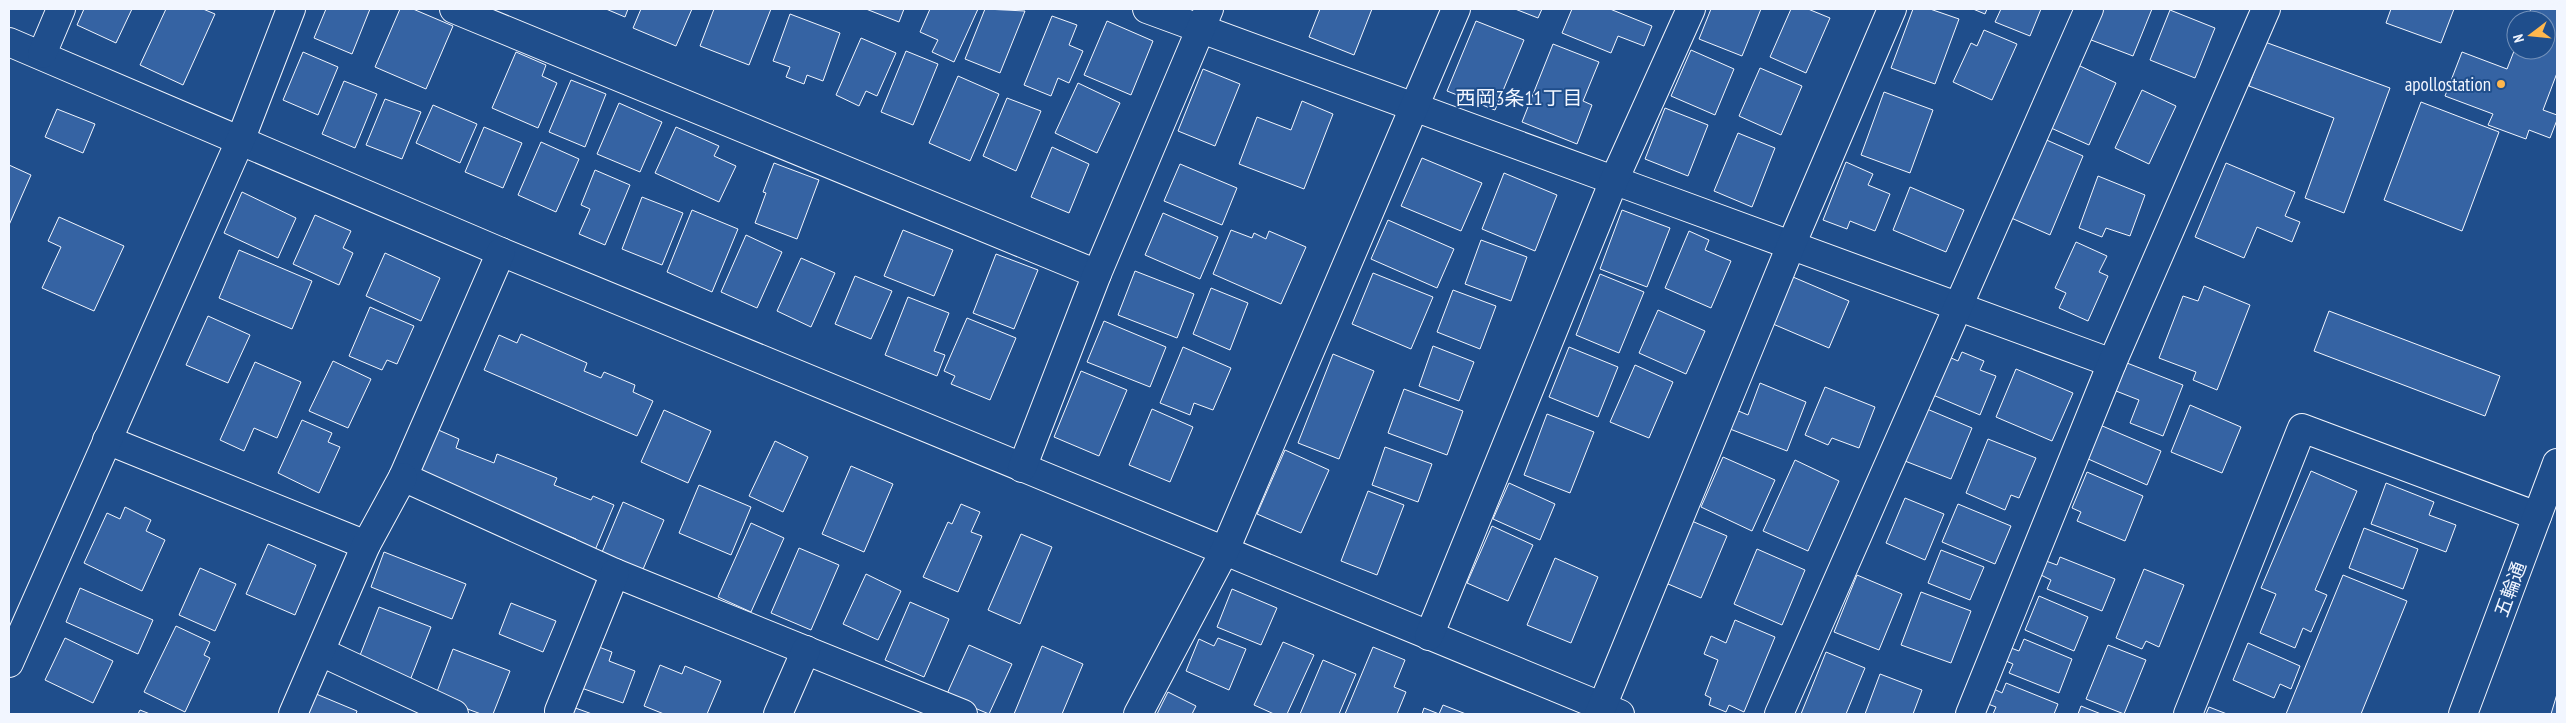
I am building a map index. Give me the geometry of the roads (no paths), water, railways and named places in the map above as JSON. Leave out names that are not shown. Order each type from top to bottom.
[{"type":"street","points":[[42,54],[61,9]]},
{"type":"street","points":[[9,663],[240,141],[291,9]]},
{"type":"street","points":[[454,9],[1097,274]]},
{"type":"street","points":[[1147,9],[1205,19],[1413,109],[1615,178],[2112,362]]},
{"type":"street","points":[[1138,714],[1225,550],[1456,9]]},
{"type":"street","points":[[1429,636],[1615,178],[1690,9]]},
{"type":"street","points":[[9,42],[42,54],[501,252],[1225,550],[1607,712],[1792,243],[1892,9]]},
{"type":"street","points":[[1779,714],[2089,9]]},
{"type":"street","points":[[1970,714],[2112,362],[2266,9]]},
{"type":"street","points":[[1022,468],[1097,274],[1205,19]]},
{"type":"street","points":[[293,714],[366,545],[403,477],[501,252]]},
{"type":"street","points":[[2188,714],[2302,428],[2537,516]]},
{"type":"street","points":[[107,440],[366,545]]},
{"type":"street","name":"五輪通","points":[[2463,714],[2557,463]]},
{"type":"street","points":[[403,477],[615,572],[963,714]]},
{"type":"street","points":[[559,711],[615,572]]},
{"type":"street","points":[[778,714],[806,650]]},
{"type":"street","points":[[321,652],[454,714]]},
{"type":"place","name":"apollostation","points":[[2501,84]]},
{"type":"district","name":"西岡3条11丁目","points":[[1519,98]]}]
